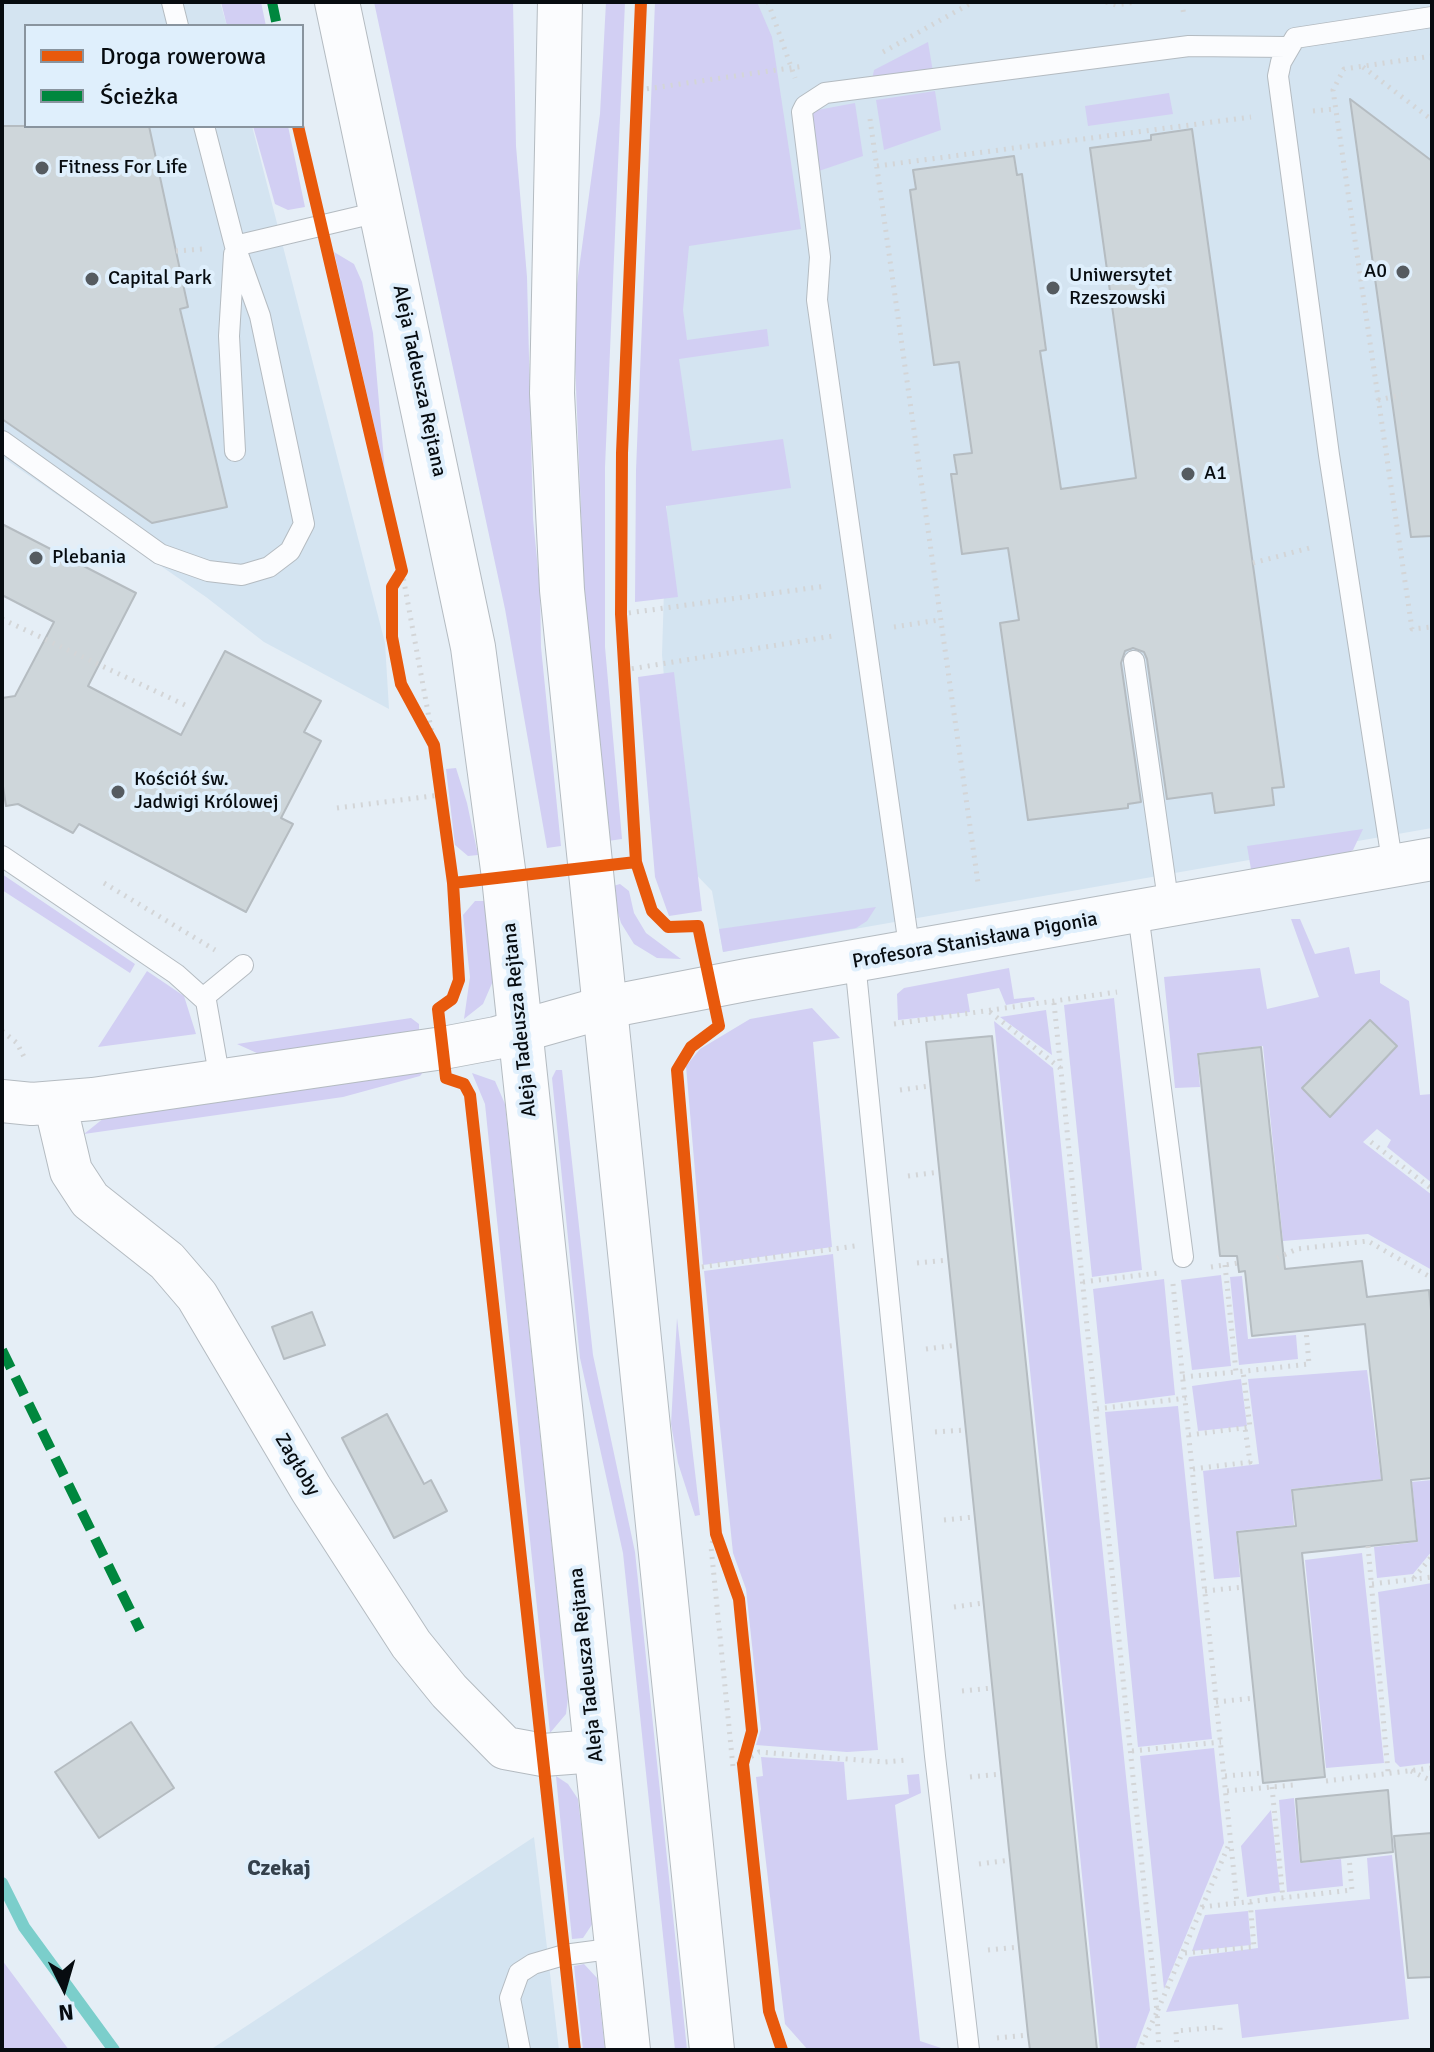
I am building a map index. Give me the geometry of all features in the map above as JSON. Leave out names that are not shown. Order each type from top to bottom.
[{"type":"main road","name":"Aleja Tadeusza Rejtana","points":[[337,2],[473,647],[504,877],[628,2050]]},
{"type":"main road","points":[[560,2],[552,393],[556,510],[569,683],[712,2050]]},
{"type":"street","name":"Profesora Stanisława Pigonia","points":[[521,1032],[602,1008],[1412,863]]},
{"type":"street","points":[[2,1101],[55,1103],[443,1048],[521,1032]]},
{"type":"street","name":"Zagłoby","points":[[55,1103],[71,1171],[90,1200],[167,1261],[197,1296],[311,1489],[407,1638],[449,1691],[505,1748],[543,1755],[596,1751]]},
{"type":"lane","points":[[172,2],[178,24]]},
{"type":"lane","points":[[1412,863],[1331,469],[1280,114],[1278,76],[1287,47],[1295,38],[1318,32],[1432,17]]},
{"type":"lane","points":[[910,953],[817,300],[820,257],[802,112],[805,106],[825,93],[1189,46],[1287,47]]},
{"type":"lane","points":[[2,441],[160,554],[208,571],[242,575],[269,567],[290,551],[304,524],[260,316],[235,246],[205,128]]},
{"type":"lane","points":[[235,246],[383,211]]},
{"type":"lane","points":[[235,246],[229,336],[235,451]]},
{"type":"lane","points":[[1134,661],[1154,910],[1147,987],[1183,1257]]},
{"type":"lane","points":[[2,856],[176,974],[203,998],[220,1080]]},
{"type":"lane","points":[[855,962],[935,1756],[969,2050]]},
{"type":"lane","points":[[203,998],[243,965]]},
{"type":"lane","points":[[520,2050],[510,1998],[519,1973],[533,1964],[564,1955],[617,1948]]},
{"type":"path","points":[[768,2],[805,106]]},
{"type":"path","points":[[973,2],[863,63],[978,883]]},
{"type":"path","points":[[1106,2],[1116,5],[1137,2]]},
{"type":"path","points":[[1432,56],[1344,69],[1333,90],[1412,629],[1432,627]]},
{"type":"path","points":[[639,90],[820,65]]},
{"type":"path","points":[[1361,66],[1432,120]]},
{"type":"path","points":[[877,166],[1336,109]]},
{"type":"path","points":[[1141,141],[1140,134],[1177,127]]},
{"type":"path","points":[[1378,400],[1402,395]]},
{"type":"path","points":[[1253,563],[1300,550]]},
{"type":"path","points":[[392,599],[392,587],[402,571]]},
{"type":"path","points":[[402,571],[434,745]]},
{"type":"path","points":[[621,614],[828,585],[830,598]]},
{"type":"path","points":[[2,619],[185,705]]},
{"type":"path","points":[[863,632],[939,620]]},
{"type":"path","points":[[624,670],[835,636],[833,623]]},
{"type":"path","points":[[414,708],[434,745]]},
{"type":"path","points":[[337,808],[441,795]]},
{"type":"path","points":[[95,877],[188,936],[243,965]]},
{"type":"path","points":[[862,1014],[897,1025],[1147,987]]},
{"type":"path","points":[[1054,1003],[1132,1751],[1159,2050]]},
{"type":"path","points":[[990,1012],[1061,1069]]},
{"type":"path","points":[[2,1031],[17,1043],[28,1065]]},
{"type":"path","points":[[900,1090],[930,1086]]},
{"type":"path","points":[[1371,1142],[1432,1189]]},
{"type":"path","points":[[908,1176],[939,1172]]},
{"type":"path","points":[[1277,1258],[1297,1249],[1368,1241],[1432,1278]]},
{"type":"path","points":[[694,1268],[885,1242]]},
{"type":"path","points":[[1183,1257],[1172,1271],[1237,1903]]},
{"type":"path","points":[[917,1263],[948,1260]]},
{"type":"path","points":[[1225,1265],[1236,1372]]},
{"type":"path","points":[[1183,1377],[1309,1364],[1306,1330]]},
{"type":"path","points":[[926,1349],[957,1345]]},
{"type":"path","points":[[1189,1435],[1250,1427],[1243,1371]]},
{"type":"path","points":[[1097,1409],[1186,1398]]},
{"type":"path","points":[[1193,1469],[1250,1462],[1245,1428]]},
{"type":"path","points":[[934,1432],[965,1430]]},
{"type":"path","points":[[944,1520],[974,1517]]},
{"type":"path","points":[[716,1534],[711,1546],[733,1767],[759,1752],[885,1762],[935,1756]]},
{"type":"path","points":[[716,1534],[726,1560]]},
{"type":"path","points":[[1368,1546],[1388,1772]]},
{"type":"path","points":[[1413,1579],[1432,1556]]},
{"type":"path","points":[[1372,1584],[1432,1577]]},
{"type":"path","points":[[1205,1591],[1243,1587]]},
{"type":"path","points":[[954,1607],[983,1603]]},
{"type":"path","points":[[962,1691],[992,1688]]},
{"type":"path","points":[[1216,1702],[1254,1698]]},
{"type":"path","points":[[743,1764],[749,1742]]},
{"type":"path","points":[[1132,1751],[1221,1742]]},
{"type":"path","points":[[1326,1781],[1432,1768]]},
{"type":"path","points":[[1409,1770],[1432,1781]]},
{"type":"path","points":[[1225,1776],[1262,1773]]},
{"type":"path","points":[[970,1777],[1001,1774]]},
{"type":"path","points":[[1226,1791],[1294,1785]]},
{"type":"path","points":[[1272,1787],[1283,1899]]},
{"type":"path","points":[[1139,2050],[1185,1953],[1231,1841]]},
{"type":"path","points":[[1202,1907],[1352,1890],[1349,1857]]},
{"type":"path","points":[[979,1864],[1010,1860]]},
{"type":"path","points":[[1185,1953],[1254,1947],[1250,1901]]},
{"type":"path","points":[[987,1950],[1019,1947]]},
{"type":"path","points":[[1177,2050],[1176,2031],[1220,2027],[1220,2030]]},
{"type":"path","points":[[997,2038],[1028,2035]]},
{"type":"shaded area","points":[[2,2],[220,2],[226,24],[24,24],[24,128],[253,128],[385,643],[389,709],[264,642],[206,597],[2,457]]},
{"type":"shaded area","points":[[221,2],[261,2],[266,24],[226,24]]},
{"type":"shaded area","points":[[374,2],[513,2],[516,146],[527,277],[533,519],[540,589],[541,647],[561,846],[547,848],[505,609]]},
{"type":"shaded area","points":[[606,2],[625,2],[605,467],[605,647],[622,839],[608,841],[585,612],[575,363],[576,291],[600,114]]},
{"type":"shaded area","points":[[655,2],[757,2],[772,37],[801,229],[689,246],[683,310],[687,340],[767,329],[769,346],[679,359],[692,451],[783,439],[791,488],[666,506],[678,597],[635,602],[636,470]]},
{"type":"shaded area","name":"Uniwersytet Rzeszowski","points":[[682,2],[1432,2],[1432,828],[723,952],[712,891],[681,859],[662,655]]},
{"type":"shaded area","points":[[928,42],[933,72],[872,80],[874,70]]},
{"type":"shaded area","points":[[935,91],[941,130],[884,150],[876,100]]},
{"type":"shaded area","points":[[1169,93],[1173,114],[1088,126],[1085,106]]},
{"type":"shaded area","points":[[855,103],[863,156],[813,173],[812,111]]},
{"type":"shaded area","points":[[254,128],[288,128],[305,207],[288,210],[275,204]]},
{"type":"shaded area","points":[[334,252],[354,264],[362,282],[373,333],[385,472]]},
{"type":"shaded area","points":[[674,672],[702,911],[669,916],[655,877],[638,677]]},
{"type":"shaded area","points":[[456,768],[478,855],[468,856],[455,845],[446,769]]},
{"type":"shaded area","points":[[1363,829],[1353,850],[1340,857],[1252,875],[1247,846]]},
{"type":"shaded area","points":[[2,874],[135,964],[130,973],[2,890]]},
{"type":"shaded area","points":[[620,884],[629,891],[634,913],[646,933],[681,959],[657,958],[634,944],[621,923],[615,903],[613,886]]},
{"type":"shaded area","points":[[475,901],[484,901],[493,981],[483,1004],[464,1019],[470,977],[463,915]]},
{"type":"shaded area","points":[[876,907],[867,921],[856,928],[723,952],[719,929]]},
{"type":"shaded area","points":[[1291,919],[1300,919],[1315,954],[1349,947],[1355,974],[1380,970],[1380,983],[1409,1001],[1420,1095],[1432,1094],[1432,1183],[1387,1147],[1391,1140],[1377,1129],[1363,1142],[1432,1195],[1432,1270],[1368,1234],[1283,1241],[1263,1046],[1197,1053],[1200,1087],[1175,1088],[1164,977],[1260,968],[1267,1009],[1319,997]]},
{"type":"shaded area","points":[[1009,968],[1014,999],[1034,997],[1035,1000],[1006,1005],[999,988],[967,994],[970,1012],[898,1020],[897,994],[904,988]]},
{"type":"shaded area","points":[[147,971],[184,996],[196,1034],[98,1047]]},
{"type":"shaded area","points":[[1114,998],[1142,1270],[1092,1277],[1064,1005]]},
{"type":"shaded area","points":[[812,1008],[840,1038],[813,1042],[832,1247],[703,1265],[686,1066],[700,1049],[750,1019]]},
{"type":"shaded area","points":[[1046,1010],[1052,1055],[1000,1017]]},
{"type":"shaded area","points":[[411,1018],[419,1024],[419,1030],[259,1054],[237,1044]]},
{"type":"shaded area","points":[[994,1021],[1053,1068],[1150,2010],[1135,2050],[1100,2050]]},
{"type":"shaded area","points":[[556,1070],[562,1070],[593,1355],[635,1552],[687,2050],[675,2050],[623,1553],[580,1358],[552,1078]]},
{"type":"shaded area","points":[[424,1071],[420,1076],[343,1097],[84,1134],[104,1118]]},
{"type":"shaded area","points":[[472,1073],[495,1081],[505,1104],[568,1698],[566,1714],[550,1733],[485,1104]]},
{"type":"shaded area","points":[[833,1254],[878,1750],[847,1752],[756,1745],[761,1729],[746,1589],[733,1553],[704,1271]]},
{"type":"shaded area","points":[[1221,1275],[1231,1366],[1192,1370],[1181,1280]]},
{"type":"shaded area","points":[[1242,1276],[1248,1339],[1296,1335],[1298,1359],[1239,1365],[1230,1277]]},
{"type":"shaded area","points":[[1164,1279],[1175,1395],[1105,1404],[1093,1289]]},
{"type":"shaded area","points":[[677,1318],[700,1515],[695,1516],[678,1463],[671,1424]]},
{"type":"shaded area","points":[[1367,1370],[1381,1479],[1291,1489],[1294,1525],[1236,1531],[1240,1577],[1214,1579],[1203,1471],[1259,1464],[1248,1379]]},
{"type":"shaded area","points":[[1241,1379],[1247,1426],[1198,1431],[1192,1386]]},
{"type":"shaded area","points":[[1178,1406],[1212,1739],[1138,1747],[1105,1412]]},
{"type":"shaded area","points":[[1432,1480],[1432,1551],[1413,1574],[1377,1578],[1374,1547],[1418,1542],[1412,1482]]},
{"type":"shaded area","points":[[1362,1553],[1384,1763],[1326,1768],[1305,1560]]},
{"type":"shaded area","points":[[1432,1583],[1432,1763],[1400,1767],[1395,1762],[1378,1592]]},
{"type":"shaded area","points":[[1214,1748],[1224,1843],[1164,1989],[1140,1756]]},
{"type":"shaded area","points":[[761,1757],[844,1762],[847,1800],[909,1794],[907,1775],[919,1774],[921,1793],[895,1805],[920,2041],[947,2050],[808,2050],[785,2024],[756,1777],[763,1776]]},
{"type":"shaded area","points":[[556,1776],[568,1784],[578,1799],[593,1923],[583,1938],[572,1939]]},
{"type":"shaded area","points":[[1294,1798],[1300,1863],[1341,1859],[1343,1886],[1287,1892],[1279,1800]]},
{"type":"shaded area","points":[[1271,1810],[1280,1892],[1247,1897],[1241,1846]]},
{"type":"shaded area","points":[[534,1837],[559,2050],[210,2050]]},
{"type":"shaded area","points":[[1392,1855],[1409,2019],[1242,2038],[1238,2004],[1166,2012],[1189,1957],[1258,1948],[1255,1910],[1370,1899],[1367,1858]]},
{"type":"shaded area","points":[[1248,1911],[1251,1945],[1192,1951],[1205,1915]]},
{"type":"shaded area","points":[[2,1960],[69,2050],[2,2050]]},
{"type":"shaded area","points":[[584,1964],[597,1978],[605,2050],[583,2050],[574,1966]]},
{"type":"building","name":"A0","points":[[1350,99],[1432,161],[1432,536],[1411,537]]},
{"type":"building","name":"Capital Park","points":[[2,126],[149,128],[188,307],[180,309],[227,507],[152,523],[2,419]]},
{"type":"building","name":"A1","points":[[1192,129],[1284,787],[1272,788],[1274,805],[1215,813],[1212,793],[1167,799],[1147,659],[1144,652],[1133,648],[1125,651],[1121,663],[1141,802],[1128,804],[1128,808],[1028,820],[1000,623],[1019,620],[1008,548],[962,554],[951,474],[957,474],[954,455],[972,453],[959,362],[934,365],[910,190],[916,189],[913,170],[1014,156],[1017,175],[1022,174],[1046,350],[1040,351],[1061,489],[1136,478],[1090,148],[1151,140],[1151,135]]},
{"type":"building","points":[[2,524],[136,593],[88,686],[181,735],[225,651],[321,701],[304,732],[321,741],[281,818],[293,824],[246,912],[79,824],[73,833],[18,804],[6,806],[2,780],[2,698],[15,696],[54,622],[2,595]]},
{"type":"building","points":[[1370,1020],[1397,1046],[1330,1117],[1302,1088]]},
{"type":"building","points":[[992,1036],[1097,2050],[1030,2050],[1028,2035],[926,1042]]},
{"type":"building","points":[[1261,1047],[1285,1269],[1362,1261],[1367,1297],[1429,1290],[1432,1320],[1432,1478],[1411,1480],[1417,1541],[1302,1553],[1325,1777],[1263,1783],[1237,1532],[1296,1526],[1292,1490],[1382,1480],[1365,1324],[1252,1336],[1245,1271],[1239,1272],[1237,1256],[1220,1256],[1198,1054]]},
{"type":"building","points":[[312,1312],[325,1345],[284,1359],[272,1327]]},
{"type":"building","points":[[387,1414],[424,1484],[431,1480],[447,1511],[394,1538],[342,1438]]},
{"type":"building","points":[[131,1722],[174,1788],[99,1838],[55,1772]]},
{"type":"building","points":[[1388,1790],[1393,1852],[1301,1862],[1296,1799]]},
{"type":"building","points":[[1432,1833],[1432,1977],[1408,1978],[1394,1836]]},
{"type":"waterway","name":"Czekaj","points":[[2,1883],[24,1927],[114,2050]]},
{"type":"marked path","points":[[272,2],[277,24]]},
{"type":"marked path","points":[[2,1350],[140,1630]]},
{"type":"cycle path","points":[[641,2],[622,453],[621,614],[636,862],[652,911],[668,927],[698,926],[719,1026],[691,1047],[677,1070],[716,1534],[739,1599],[752,1731],[743,1764],[769,2011],[782,2050]]},
{"type":"cycle path","points":[[298,128],[402,571],[392,587],[392,637],[401,684],[434,745],[453,883],[459,980],[452,999],[438,1009],[446,1078],[464,1084],[470,1095],[575,2050]]},
{"type":"cycle path","points":[[453,883],[636,862]]},
{"type":"place","name":"Fitness For Life","points":[[42,168]]},
{"type":"place","name":"A0","points":[[1403,272]]},
{"type":"place","name":"Capital Park","points":[[92,279]]},
{"type":"place","name":"Uniwersytet Rzeszowski","points":[[1053,288]]},
{"type":"place","name":"A1","points":[[1188,474]]},
{"type":"place","name":"Plebania","points":[[36,558]]},
{"type":"place","name":"Kościół św. Jadwigi Królowej","points":[[118,792]]},
{"type":"district","name":"Czekaj","points":[[279,1869]]}]
